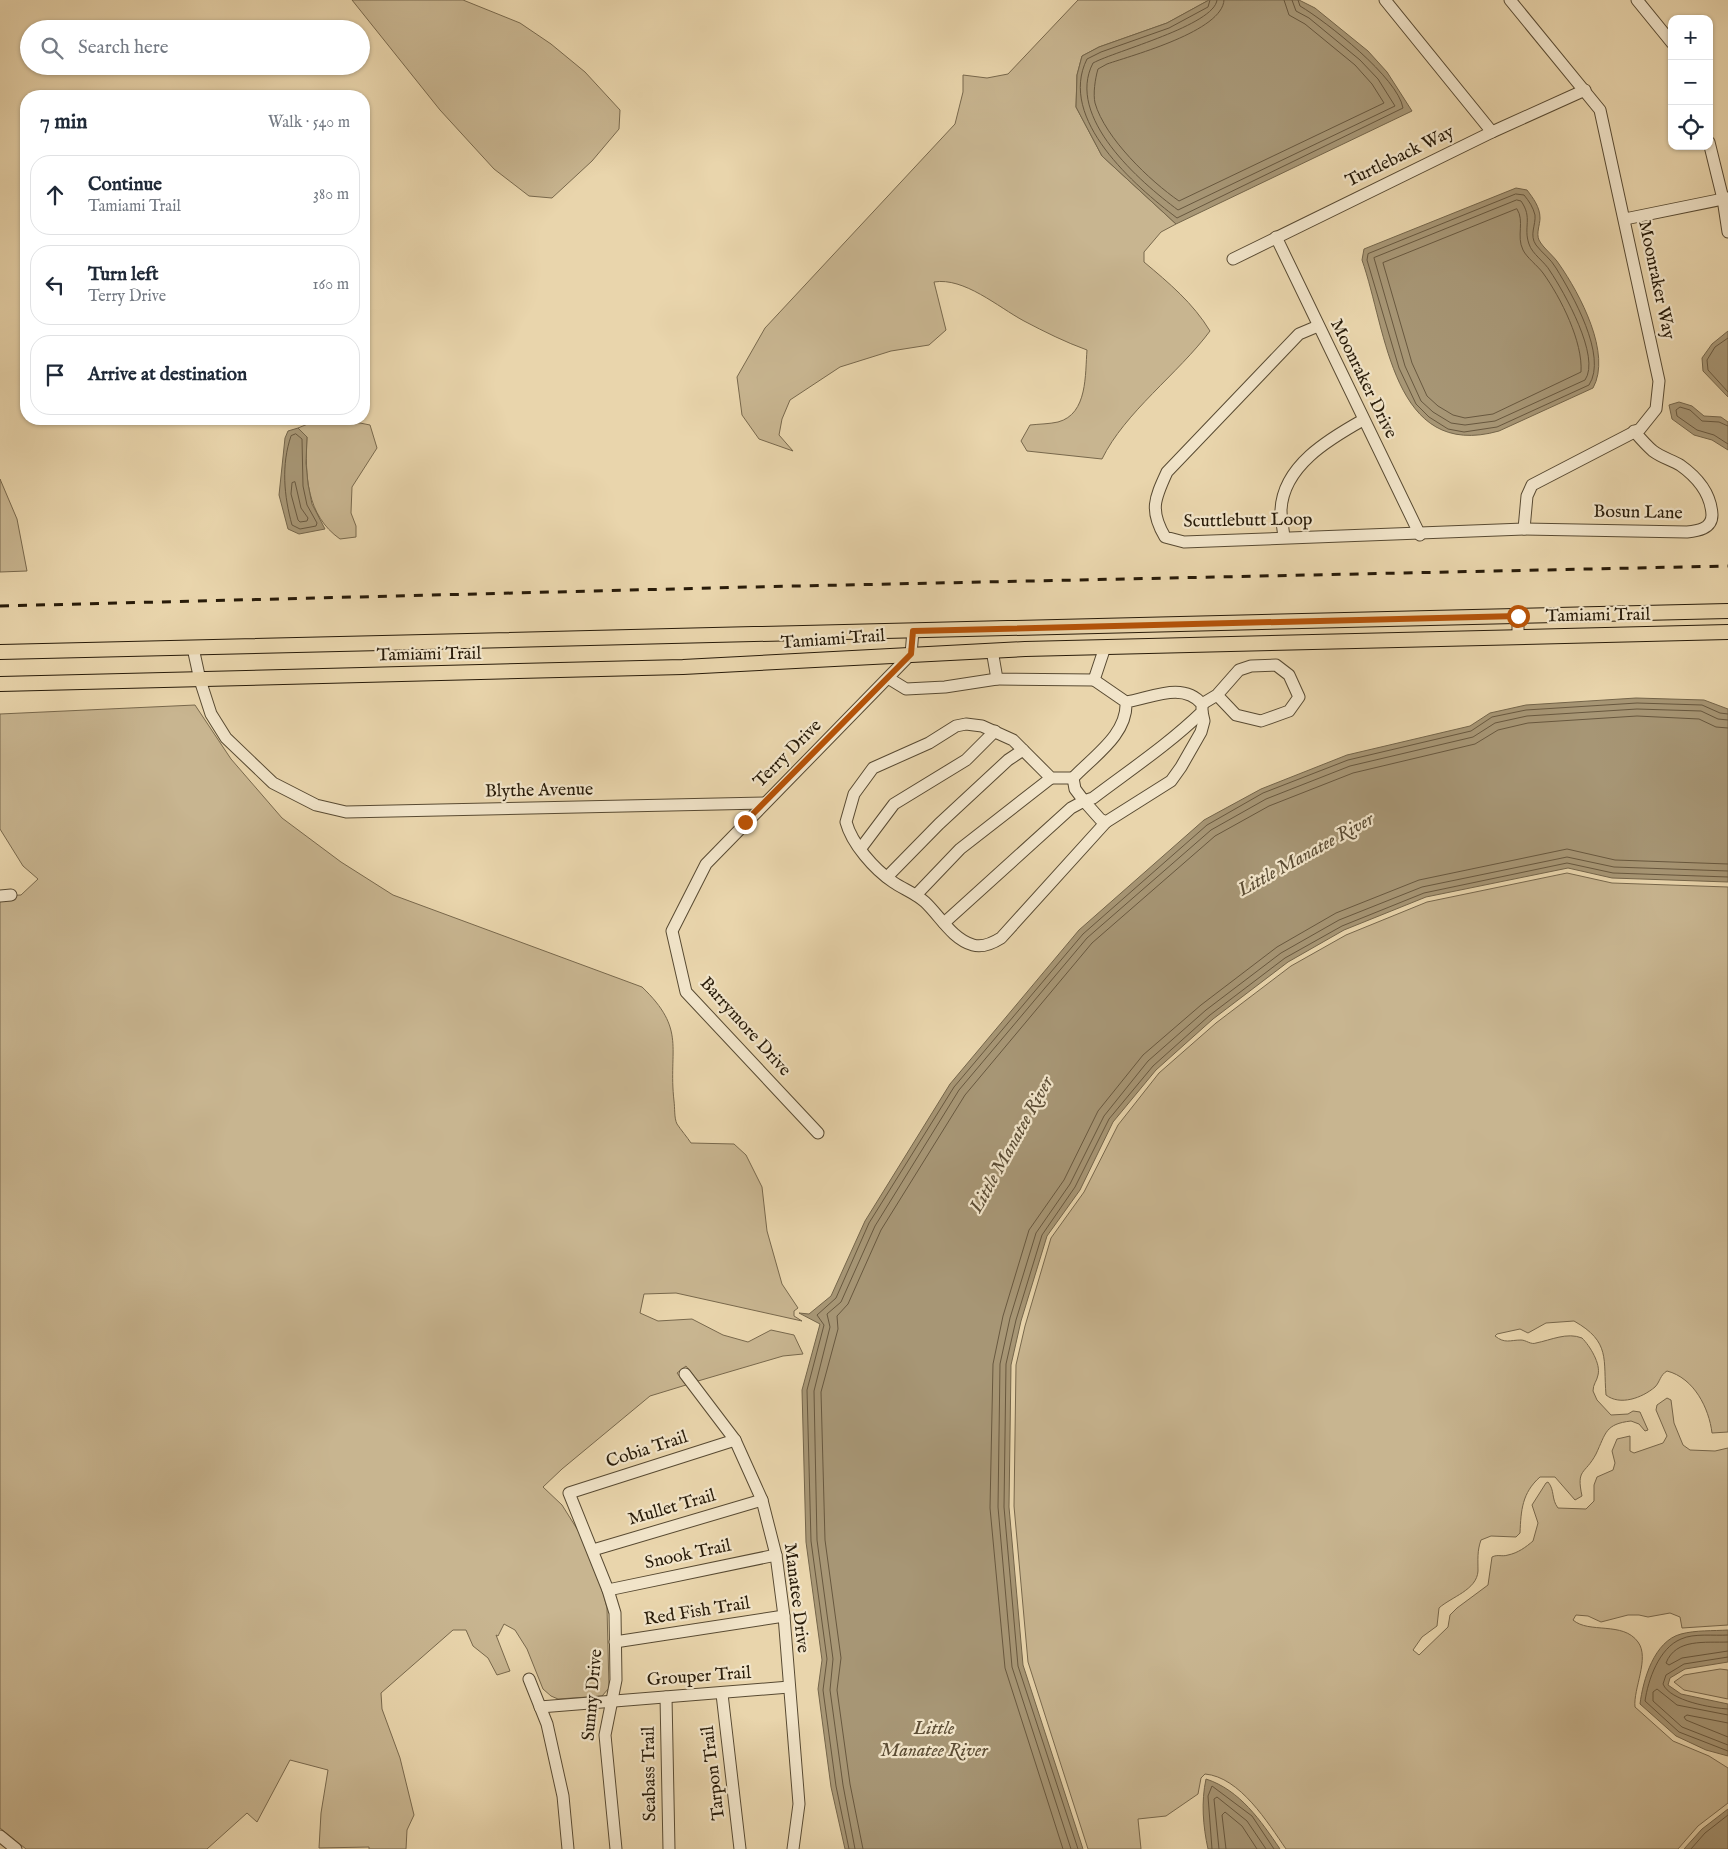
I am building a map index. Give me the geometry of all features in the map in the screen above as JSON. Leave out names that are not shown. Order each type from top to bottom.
[{"type":"main road","name":"Tamiami Trail","points":[[0,652],[1728,611]]},
{"type":"main road","name":"Tamiami Trail","points":[[0,684],[683,667],[992,650],[1728,632]]},
{"type":"street","points":[[1385,0],[1492,132]]},
{"type":"street","name":"Moonraker Way","points":[[1510,0],[1600,110],[1659,381],[1656,409],[1640,429],[1532,485],[1527,496],[1524,529]]},
{"type":"street","points":[[1637,0],[1668,38]]},
{"type":"street","name":"Turtleback Way","points":[[1233,259],[1492,132],[1585,90]]},
{"type":"street","points":[[1711,150],[1726,199],[1728,232]]},
{"type":"street","points":[[1625,219],[1726,199]]},
{"type":"street","name":"Moonraker Drive","points":[[1276,237],[1363,420],[1420,534]]},
{"type":"street","name":"Scuttlebutt Loop","points":[[1318,326],[1299,334],[1168,472],[1158,491],[1155,506],[1156,523],[1165,537],[1184,542],[1524,529]]},
{"type":"street","points":[[1284,537],[1281,510],[1285,491],[1296,470],[1332,437],[1363,420]]},
{"type":"street","name":"Bosun Lane","points":[[1524,529],[1687,532],[1699,531],[1709,525],[1712,518],[1710,498],[1700,483],[1680,465],[1652,450],[1634,431]]},
{"type":"street","points":[[1518,616],[1518,637]]},
{"type":"street","points":[[911,654],[913,631]]},
{"type":"street","points":[[1094,680],[1104,647]]},
{"type":"street","points":[[193,648],[200,680]]},
{"type":"street","points":[[992,650],[997,679]]},
{"type":"street","name":"Terry Drive","points":[[672,930],[706,864],[911,654]]},
{"type":"street","points":[[944,923],[1071,808],[1093,798],[1116,782],[1184,729],[1239,670],[1251,666],[1276,665],[1289,675],[1299,697],[1289,711],[1261,721],[1236,715],[1217,695]]},
{"type":"street","points":[[888,678],[906,689],[945,687],[997,679],[1094,680],[1126,702],[1157,695],[1187,692],[1196,697],[1202,708],[1204,721],[1201,732],[1182,767],[1171,781],[1106,822],[1002,938],[992,944],[975,946],[968,943],[956,936],[916,895],[887,877],[860,848],[848,831],[846,822],[854,794],[873,768],[923,746],[956,726],[975,724],[1013,740],[1051,778]]},
{"type":"street","name":"Blythe Avenue","points":[[200,680],[211,714],[226,738],[273,783],[316,805],[346,812],[764,803]]},
{"type":"street","points":[[916,895],[960,849],[1051,778],[1073,778],[1120,729],[1127,715],[1126,702]]},
{"type":"street","points":[[860,848],[894,804],[966,760],[995,731]]},
{"type":"street","points":[[887,877],[939,824],[1008,760],[1023,750]]},
{"type":"street","points":[[1073,778],[1075,789],[1100,819],[1106,822]]},
{"type":"street","name":"Barrymore Drive","points":[[672,930],[686,992],[818,1133]]},
{"type":"street","name":"Manatee Drive","points":[[685,1374],[735,1440],[762,1500],[776,1555],[784,1616],[799,1804],[793,1849]]},
{"type":"street","name":"Cobia Trail","points":[[569,1492],[735,1440]]},
{"type":"street","name":"Sunny Drive","points":[[569,1492],[608,1590],[615,1613],[616,1680],[605,1735],[616,1849]]},
{"type":"street","name":"Mullet Trail","points":[[592,1550],[762,1500]]},
{"type":"street","name":"Snook Trail","points":[[608,1590],[776,1555]]},
{"type":"street","name":"Red Fish Trail","points":[[615,1642],[784,1616]]},
{"type":"street","points":[[529,1679],[547,1724],[563,1796],[568,1849]]},
{"type":"street","name":"Grouper Trail","points":[[540,1707],[722,1694],[789,1687]]},
{"type":"street","name":"Tarpon Trail","points":[[722,1694],[740,1849]]},
{"type":"street","name":"Seabass Trail","points":[[666,1697],[670,1849]]},
{"type":"street","points":[[0,1836],[16,1849]]},
{"type":"shaded area","points":[[352,0],[463,0],[520,23],[551,44],[585,72],[620,110],[619,129],[592,161],[552,198],[529,196],[494,169],[440,110],[370,22],[370,20]]},
{"type":"shaded area","points":[[1078,0],[1209,0],[1167,23],[1099,47],[1082,56],[1077,75],[1076,107],[1102,156],[1176,224],[1161,232],[1144,252],[1144,262],[1188,302],[1210,331],[1183,363],[1124,425],[1102,459],[1027,451],[1021,441],[1030,425],[1058,422],[1068,418],[1075,411],[1083,392],[1087,350],[1055,337],[1024,321],[969,288],[957,284],[934,282],[946,330],[929,345],[891,351],[840,367],[790,400],[782,419],[779,435],[793,451],[759,439],[742,415],[737,377],[765,328],[955,124],[963,92],[963,75],[987,78],[1008,74]]},
{"type":"shaded area","points":[[305,425],[370,425],[377,448],[352,487],[351,513],[356,526],[356,537],[340,539],[320,518],[310,493],[307,466],[307,437],[298,428]]},
{"type":"shaded area","points":[[0,479],[17,519],[27,571],[0,572]]},
{"type":"shaded area","points":[[195,705],[231,759],[282,818],[341,862],[393,895],[642,987],[656,1002],[670,1028],[673,1040],[673,1083],[675,1119],[677,1124],[691,1143],[734,1144],[746,1155],[762,1187],[767,1231],[782,1284],[798,1308],[794,1311],[794,1316],[802,1321],[676,1293],[644,1294],[640,1313],[658,1321],[692,1319],[723,1335],[748,1342],[771,1330],[794,1335],[803,1354],[783,1356],[698,1381],[686,1366],[677,1373],[686,1385],[650,1396],[543,1487],[562,1505],[579,1532],[603,1592],[607,1608],[609,1688],[602,1696],[558,1699],[543,1689],[527,1649],[515,1630],[504,1624],[498,1636],[496,1635],[510,1671],[497,1675],[488,1658],[473,1646],[466,1630],[453,1630],[381,1693],[382,1709],[400,1758],[414,1815],[407,1830],[406,1849],[369,1849],[369,1847],[319,1848],[321,1813],[328,1770],[290,1760],[257,1822],[247,1813],[207,1849],[26,1849],[0,1828],[0,896],[21,895],[38,879],[23,866],[0,829],[0,714]]},
{"type":"shaded area","points":[[1567,873],[1612,883],[1728,887],[1728,1432],[1712,1433],[1708,1414],[1699,1395],[1685,1380],[1667,1371],[1655,1387],[1637,1397],[1618,1400],[1606,1395],[1603,1352],[1600,1344],[1594,1336],[1574,1321],[1546,1323],[1528,1333],[1520,1329],[1497,1334],[1495,1336],[1502,1340],[1521,1340],[1532,1343],[1565,1336],[1582,1338],[1591,1350],[1598,1366],[1599,1371],[1593,1391],[1597,1400],[1611,1415],[1628,1414],[1633,1411],[1640,1412],[1648,1430],[1645,1431],[1639,1424],[1631,1421],[1622,1422],[1611,1427],[1592,1461],[1581,1476],[1580,1487],[1582,1496],[1575,1500],[1555,1477],[1540,1477],[1529,1489],[1526,1496],[1521,1517],[1520,1533],[1516,1537],[1491,1536],[1481,1540],[1478,1552],[1477,1578],[1463,1592],[1439,1608],[1437,1626],[1422,1637],[1413,1650],[1419,1655],[1448,1627],[1450,1615],[1488,1585],[1492,1557],[1515,1553],[1533,1541],[1538,1523],[1532,1505],[1546,1483],[1548,1482],[1550,1485],[1558,1508],[1586,1509],[1594,1501],[1594,1485],[1597,1477],[1613,1470],[1615,1463],[1612,1451],[1617,1439],[1630,1436],[1630,1451],[1634,1453],[1663,1443],[1667,1436],[1656,1410],[1657,1405],[1667,1398],[1671,1400],[1674,1423],[1683,1445],[1690,1450],[1715,1451],[1728,1448],[1728,1625],[1682,1628],[1680,1617],[1670,1613],[1648,1617],[1628,1615],[1601,1622],[1588,1616],[1576,1615],[1573,1620],[1588,1626],[1624,1632],[1638,1642],[1641,1649],[1642,1665],[1635,1707],[1673,1741],[1709,1756],[1728,1768],[1728,1803],[1698,1826],[1678,1849],[1286,1849],[1262,1815],[1241,1792],[1230,1783],[1218,1777],[1205,1774],[1201,1778],[1198,1794],[1166,1816],[1138,1819],[1141,1849],[1088,1849],[1028,1662],[1014,1506],[1016,1365],[1025,1326],[1051,1238],[1084,1192],[1118,1125],[1159,1073],[1216,1023],[1291,966],[1346,935],[1427,902]]},
{"type":"shaded area","points":[[1720,1669],[1728,1670],[1728,1699],[1684,1690],[1674,1682],[1684,1675]]},
{"type":"water","points":[[1209,0],[1299,0],[1315,8],[1368,51],[1387,72],[1412,111],[1176,224],[1102,156],[1076,107],[1077,75],[1082,56],[1099,47],[1167,23]]},
{"type":"water","points":[[1516,188],[1527,190],[1536,203],[1540,214],[1539,240],[1559,264],[1584,307],[1596,342],[1599,358],[1598,374],[1593,388],[1499,431],[1463,435],[1436,427],[1415,409],[1400,383],[1388,353],[1362,260],[1364,249]]},
{"type":"water","points":[[1728,331],[1728,397],[1703,371],[1702,358],[1712,344]]},
{"type":"water","points":[[1679,402],[1692,406],[1704,416],[1721,417],[1728,422],[1728,450],[1712,440],[1694,435],[1672,419],[1669,405]]},
{"type":"water","points":[[298,428],[307,437],[306,463],[308,484],[312,504],[325,529],[299,534],[288,529],[279,495],[285,438],[288,431]]},
{"type":"water","name":"Little Manatee River","points":[[1636,698],[1704,700],[1728,709],[1728,882],[1612,878],[1568,868],[1426,897],[1344,930],[1288,962],[1213,1019],[1156,1070],[1113,1122],[1080,1190],[1047,1236],[1021,1321],[1011,1365],[1009,1507],[1023,1665],[1083,1849],[845,1849],[831,1787],[818,1689],[822,1660],[806,1542],[802,1390],[820,1324],[799,1313],[809,1314],[831,1296],[865,1221],[950,1084],[1079,930],[1204,820],[1261,789],[1347,755],[1470,726],[1490,713],[1526,705]]},
{"type":"water","points":[[1728,1630],[1728,1662],[1685,1669],[1670,1678],[1668,1685],[1681,1694],[1728,1704],[1728,1756],[1706,1750],[1676,1736],[1640,1704],[1647,1673],[1657,1653],[1672,1638],[1681,1634],[1699,1631]]},
{"type":"water","points":[[1206,1779],[1229,1791],[1249,1808],[1280,1849],[1208,1849],[1203,1814]]},
{"type":"water","points":[[1728,1809],[1728,1849],[1684,1849],[1702,1829]]},
{"type":"railway","points":[[0,606],[751,587],[1728,566]]},
{"type":"route","points":[[745,822],[911,654],[913,631],[1518,616]]}]
